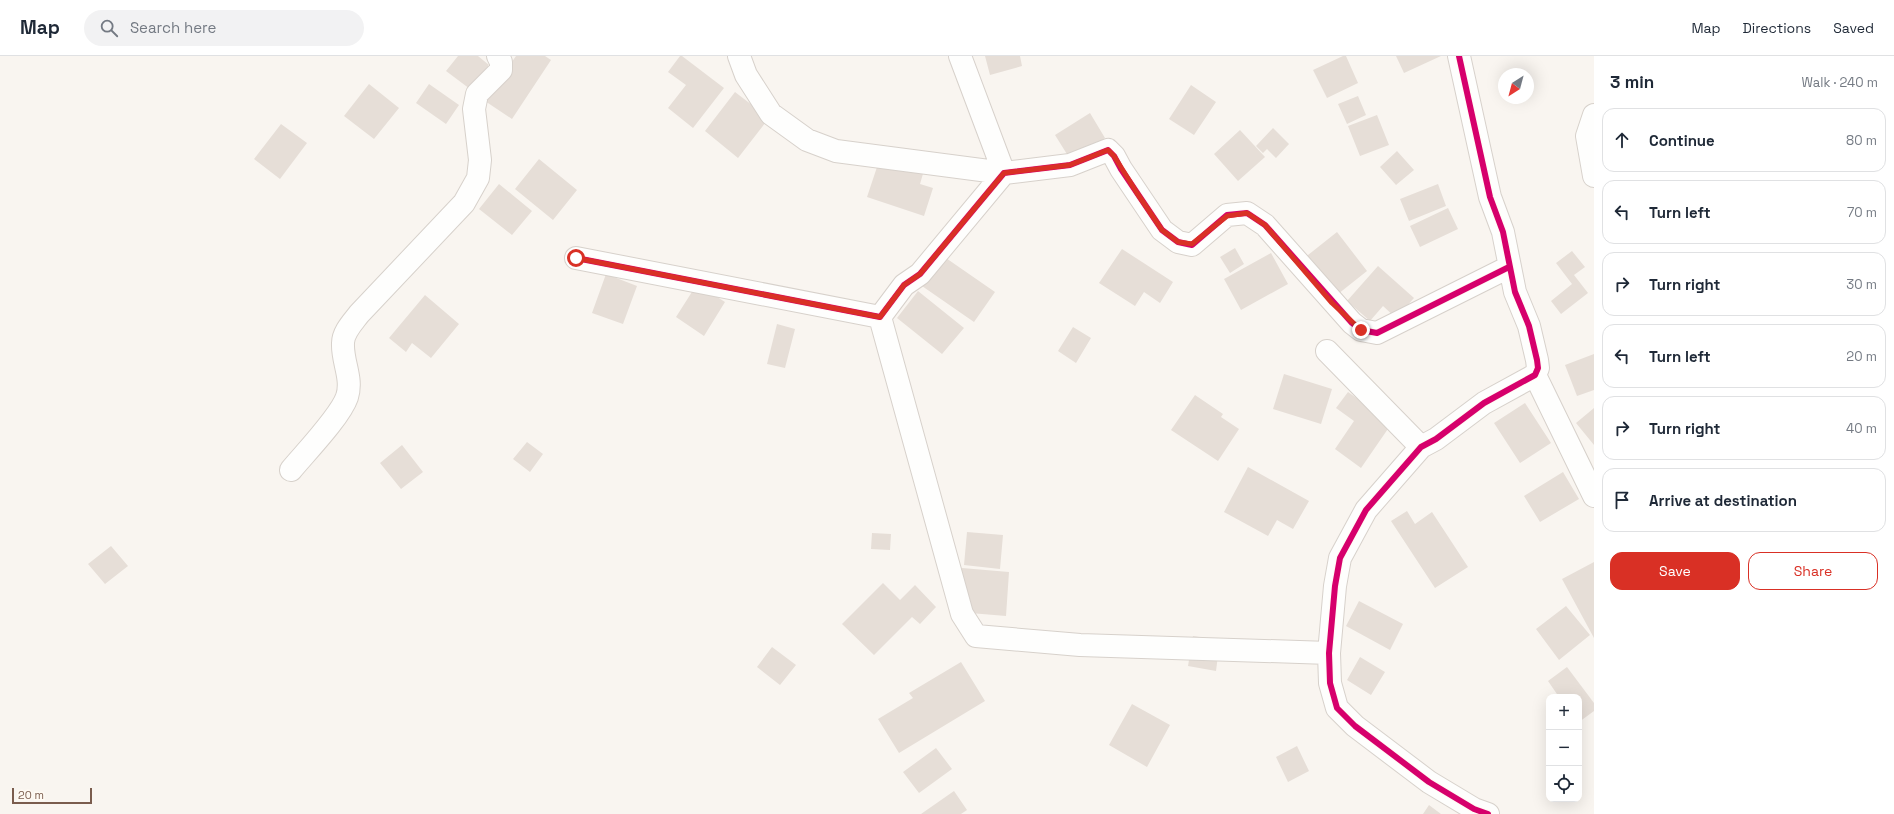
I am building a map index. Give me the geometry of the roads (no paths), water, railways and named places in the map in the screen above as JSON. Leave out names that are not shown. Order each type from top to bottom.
[{"type":"street","points":[[291,470],[339,411],[346,397],[350,382],[343,342],[348,329],[360,314],[464,203],[478,178],[480,160],[474,109],[477,94],[501,70],[501,62],[498,56]]},
{"type":"street","points":[[739,56],[746,75],[771,114],[807,140],[836,151],[1004,173],[1070,165],[1108,150],[1114,156],[1162,230],[1178,242],[1192,244],[1227,216],[1247,213],[1265,225],[1332,303],[1361,330],[1377,333],[1509,267]]},
{"type":"street","points":[[960,56],[1004,173]]},
{"type":"street","points":[[1459,56],[1490,197],[1503,232],[1515,292],[1529,326],[1538,368],[1534,375],[1484,403],[1436,439],[1421,447],[1366,510],[1340,558],[1335,586],[1329,653],[1330,683],[1337,708],[1355,726],[1429,782],[1474,809],[1488,814]]},
{"type":"street","points":[[1594,115],[1587,136],[1594,176]]},
{"type":"street","points":[[880,317],[904,285],[920,274],[1004,173]]},
{"type":"street","points":[[576,258],[880,317]]},
{"type":"street","points":[[880,317],[962,614],[976,636],[1080,645],[1329,653]]},
{"type":"street","points":[[1327,351],[1421,447]]},
{"type":"street","points":[[1534,375],[1594,496]]}]
